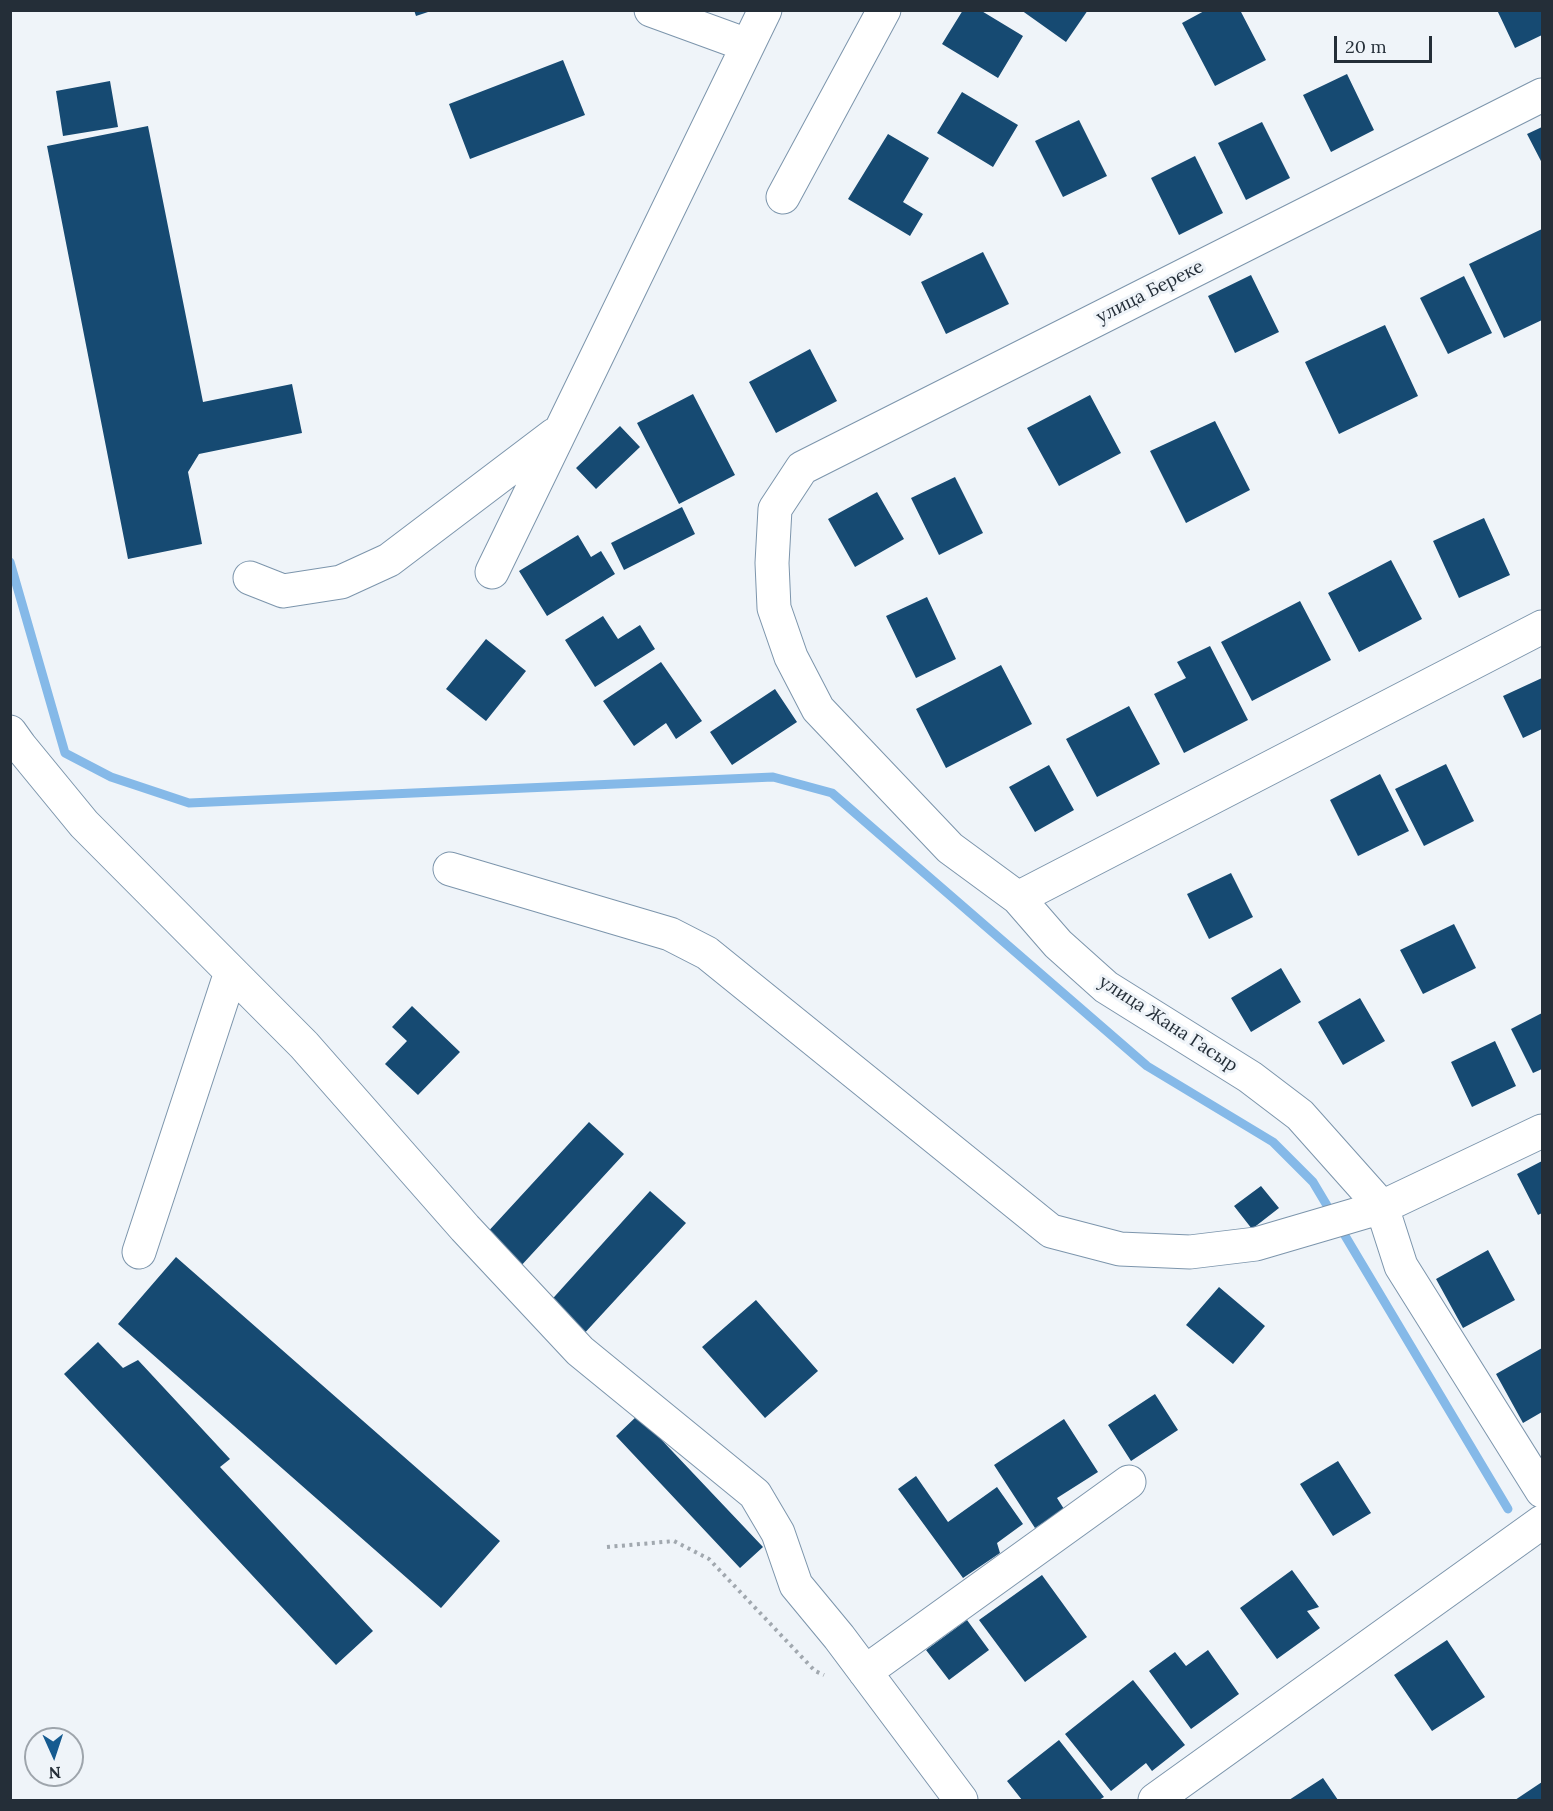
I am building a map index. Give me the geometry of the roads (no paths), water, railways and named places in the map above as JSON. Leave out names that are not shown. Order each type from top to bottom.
[{"type":"street","points":[[651,10],[747,45]]},
{"type":"street","points":[[492,572],[765,10]]},
{"type":"street","points":[[783,197],[884,10]]},
{"type":"street","name":"улица Береке","points":[[776,509],[802,468],[1542,95]]},
{"type":"street","points":[[250,578],[283,591],[341,582],[389,560],[560,430]]},
{"type":"street","name":"улица Жана Гасыр","points":[[776,509],[772,564],[774,608],[791,657],[818,710],[950,848],[1018,898],[1058,944],[1106,987],[1250,1077],[1300,1115],[1382,1208],[1401,1266],[1542,1491]]},
{"type":"street","points":[[1018,898],[1542,627]]},
{"type":"street","points":[[10,732],[84,824],[304,1045],[465,1228],[580,1351],[755,1494],[778,1533],[796,1585],[839,1637],[961,1800]]},
{"type":"street","points":[[450,869],[670,934],[707,953],[1051,1231],[1120,1249],[1190,1252],[1256,1244],[1382,1208],[1542,1131]]},
{"type":"street","points":[[139,1251],[231,972]]},
{"type":"street","points":[[864,1672],[1129,1482]]},
{"type":"street","points":[[1155,1800],[1542,1522]]},
{"type":"waterway","points":[[10,562],[65,753],[111,777],[189,803],[773,777],[832,793],[1147,1066],[1273,1142],[1313,1182],[1508,1509]]}]
